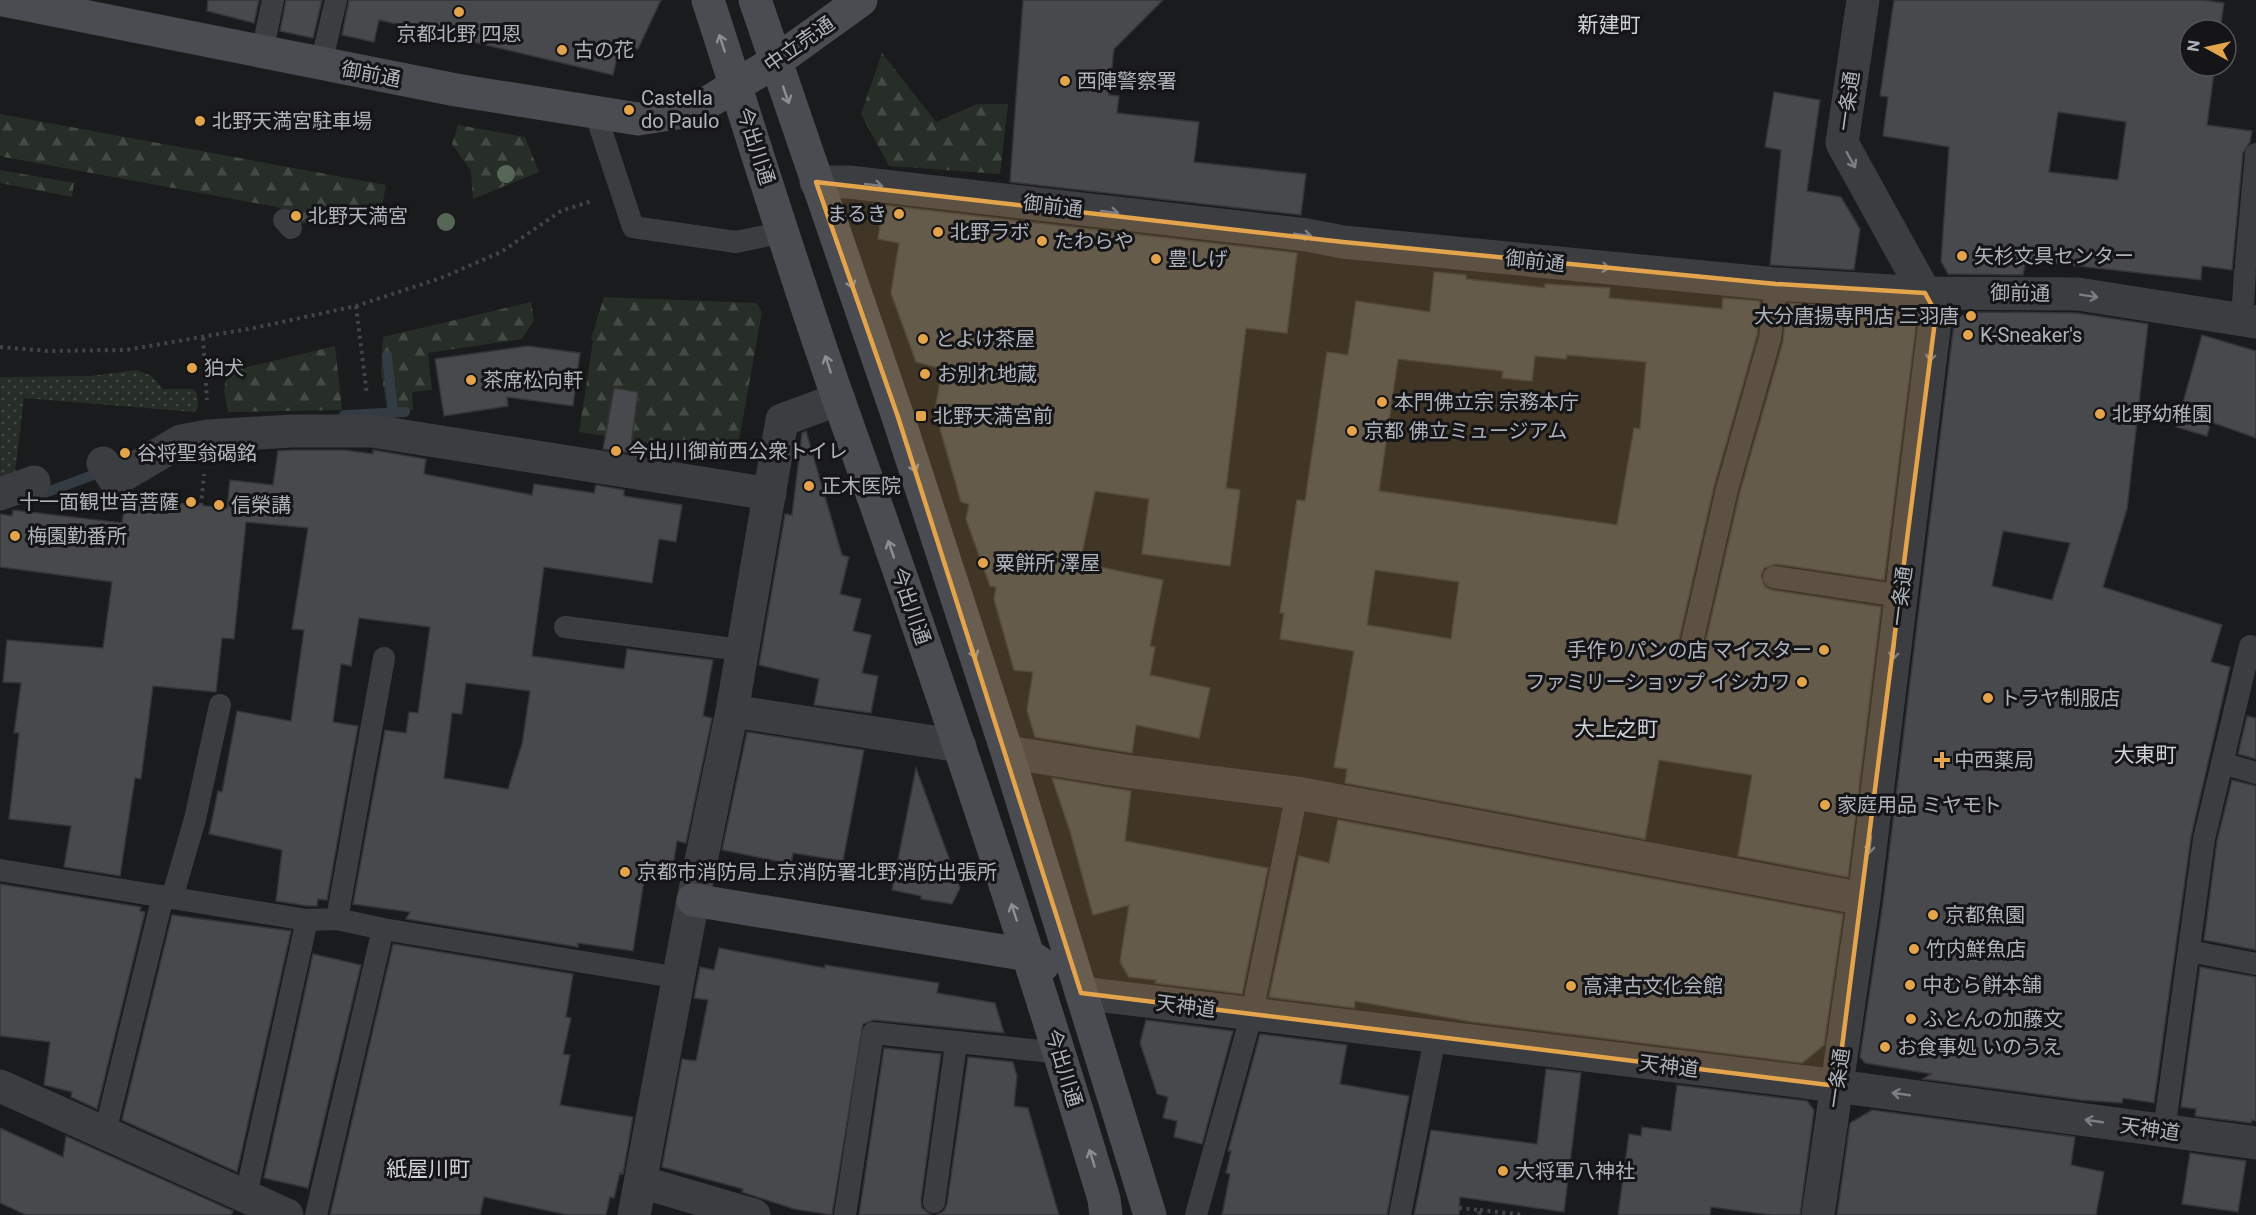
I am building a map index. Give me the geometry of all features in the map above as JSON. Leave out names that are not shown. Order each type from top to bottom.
[{"type":"main road","name":"御前通","points":[[3,0],[456,90],[638,119],[695,110],[736,87]]},
{"type":"main road","name":"今出川通","points":[[708,0],[839,399],[960,746],[1060,1053],[1107,1215]]},
{"type":"main road","name":"今出川通","points":[[755,0],[894,406],[1006,752],[1150,1215]]},
{"type":"main road","name":"中立売通","points":[[736,87],[861,0]]},
{"type":"main road","points":[[693,900],[1028,955],[1081,993]]},
{"type":"street","name":"一条通","points":[[1818,1215],[1864,899],[1936,313],[1842,143],[1863,0]]},
{"type":"street","name":"御前通","points":[[816,182],[849,182],[1307,235],[1343,242],[1776,284],[1925,293],[2078,294],[2249,321]]},
{"type":"street","points":[[634,1215],[693,900],[732,711],[782,420],[839,399]]},
{"type":"street","points":[[103,463],[115,480],[181,441],[208,436],[292,431],[372,431],[770,494]]},
{"type":"street","points":[[0,494],[34,482]]},
{"type":"street","points":[[732,711],[960,746]]},
{"type":"street","points":[[1006,752],[1125,771],[1297,793],[1864,899]]},
{"type":"street","name":"天神道","points":[[1081,993],[1837,1086],[2256,1143]]},
{"type":"street","points":[[0,1086],[287,1215]]},
{"type":"street","points":[[641,1182],[754,1215]]},
{"type":"lane","points":[[262,52],[273,0]]},
{"type":"lane","points":[[321,64],[336,0]]},
{"type":"lane","points":[[595,112],[633,227],[736,242],[784,232]]},
{"type":"lane","points":[[2249,321],[2245,268],[2256,154]]},
{"type":"lane","points":[[1692,642],[1726,489],[1770,338],[1776,284]]},
{"type":"lane","points":[[1774,577],[1901,596]]},
{"type":"lane","points":[[565,627],[741,650]]},
{"type":"lane","points":[[2164,1131],[2204,839],[2250,646]]},
{"type":"lane","points":[[337,919],[384,658]]},
{"type":"lane","points":[[105,1132],[167,897],[195,819],[220,705]]},
{"type":"lane","points":[[2222,763],[2256,772]]},
{"type":"lane","points":[[1196,1215],[1252,1013],[1297,793]]},
{"type":"lane","points":[[0,870],[308,920],[337,919],[383,929],[680,978]]},
{"type":"lane","points":[[246,1196],[308,920]]},
{"type":"lane","points":[[316,1215],[383,929]]},
{"type":"lane","points":[[2189,951],[2256,964]]},
{"type":"lane","points":[[845,1215],[873,1033],[956,1044],[1060,1053]]},
{"type":"lane","points":[[1400,1215],[1435,1038]]},
{"type":"lane","points":[[934,1202],[956,1044]]},
{"type":"path","points":[[0,347],[48,351],[126,350],[244,330],[356,306],[441,278],[501,252],[561,211],[622,192]]},
{"type":"path","points":[[356,306],[372,431]]},
{"type":"path","points":[[1460,1208],[1479,1212],[1525,1215]]},
{"type":"highlighted area","points":[[816,182],[1343,242],[1776,284],[1925,293],[1936,313],[1837,1086],[1081,993],[898,417]]},
{"type":"green space","points":[[882,53],[936,122],[977,104],[1008,104],[1000,174],[889,166],[861,114]]},
{"type":"green space","points":[[0,114],[386,185],[381,212],[300,224],[290,214],[277,207],[4,157],[0,155]]},
{"type":"green space","points":[[458,125],[525,137],[539,172],[473,199],[471,171],[452,144]]},
{"type":"green space","points":[[0,170],[74,183],[72,197],[0,183]]},
{"type":"green space","points":[[604,297],[757,303],[762,312],[736,457],[579,432],[593,341],[591,338]]},
{"type":"green space","points":[[531,302],[534,320],[522,339],[428,353],[432,390],[412,392],[413,410],[387,410],[381,372],[383,337]]},
{"type":"green space","points":[[335,346],[342,410],[228,412],[224,391],[227,372]]},
{"type":"green space","points":[[136,370],[152,376],[163,389],[192,389],[197,393],[198,408],[194,412],[24,398],[15,472],[0,478],[0,377],[90,376]]},
{"type":"building","points":[[208,0],[259,0],[254,23],[207,11]]},
{"type":"building","points":[[286,0],[322,0],[313,38],[280,31]]},
{"type":"building","points":[[349,0],[661,0],[638,49],[620,45],[613,75],[379,20],[374,42],[342,35]]},
{"type":"building","points":[[1023,0],[1163,0],[1114,49],[1109,95],[1119,96],[1117,113],[1199,122],[1194,162],[1306,174],[1301,215],[1010,182]]},
{"type":"building","points":[[1894,0],[2202,0],[2224,3],[2222,18],[2178,18],[2178,78],[2213,78],[2207,125],[2252,131],[2250,142],[2243,153],[2232,270],[2202,266],[2201,280],[2026,260],[2023,275],[1948,274],[1941,261],[1949,147],[1883,136],[1888,97],[1880,96]],"holes":[[[2058,112],[2126,122],[2118,180],[2049,172]]]},
{"type":"building","points":[[1774,92],[1820,100],[1807,191],[1841,197],[1860,229],[1854,270],[1770,265],[1781,150],[1765,147]]},
{"type":"building","points":[[883,205],[1297,253],[1287,333],[1246,328],[1226,488],[1240,490],[1230,566],[1142,554],[1149,499],[1095,491],[1080,563],[1163,580],[1150,646],[1155,647],[1150,675],[1210,688],[1199,738],[1136,725],[1132,753],[1035,737],[1027,710],[1033,672],[1014,670],[994,599],[996,587],[990,586],[966,519],[969,504],[961,502],[935,411],[942,369],[916,362],[891,293],[899,243],[878,239]]},
{"type":"building","points":[[1434,272],[1466,275],[1466,279],[1545,288],[1545,284],[1610,288],[1609,298],[1722,309],[1723,298],[1760,301],[1757,335],[1714,486],[1679,639],[1682,651],[1690,655],[1701,652],[1705,645],[1740,492],[1783,342],[1787,303],[1914,312],[1917,317],[1884,580],[1776,564],[1764,568],[1761,576],[1765,587],[1772,590],[1881,607],[1848,877],[1738,856],[1752,775],[1659,760],[1645,839],[1345,783],[1347,769],[1334,767],[1354,651],[1280,639],[1284,613],[1280,613],[1297,500],[1305,501],[1327,352],[1348,355],[1356,301],[1430,312]],"holes":[[[1567,355],[1646,362],[1640,429],[1634,428],[1617,525],[1379,491],[1398,359],[1503,371],[1502,378],[1532,381],[1535,356],[1566,359]],[[1375,570],[1459,582],[1451,639],[1367,625]]]},
{"type":"building","points":[[1968,312],[2076,313],[2148,324],[2127,509],[2103,587],[2222,625],[2211,662],[2230,667],[2191,837],[2154,1103],[2123,1098],[2122,1103],[2081,1100],[1923,1079],[1931,1074],[1865,1063],[1860,1057],[1883,902],[1955,315],[1970,316]],"holes":[[[2003,531],[2070,543],[2052,600],[1992,586]]]},
{"type":"building","points":[[2202,335],[2256,351],[2256,438],[2211,422],[2207,436],[2176,427]]},
{"type":"building","points":[[528,346],[580,353],[573,406],[507,397],[508,406],[444,416],[435,359]]},
{"type":"building","points":[[614,388],[638,392],[630,453],[603,449]]},
{"type":"building","points":[[806,431],[842,555],[849,557],[840,594],[861,599],[853,631],[871,635],[862,673],[878,676],[871,713],[814,705],[819,679],[759,665],[785,514],[792,515],[802,433]]},
{"type":"building","points":[[344,450],[373,454],[373,450],[426,459],[424,474],[532,495],[534,484],[594,493],[596,485],[624,490],[624,496],[682,505],[676,542],[659,539],[652,583],[544,567],[532,656],[624,669],[627,649],[713,660],[703,716],[712,718],[686,843],[677,841],[673,866],[647,861],[633,951],[578,943],[578,947],[406,919],[410,912],[353,904],[385,730],[406,733],[409,712],[418,713],[430,627],[359,618],[351,666],[341,664],[333,722],[358,726],[327,900],[318,899],[317,906],[276,901],[282,850],[209,834],[218,791],[222,792],[237,711],[291,721],[304,630],[292,629],[308,528],[246,522],[234,639],[222,638],[216,692],[153,686],[141,779],[135,778],[120,876],[64,867],[71,826],[9,819],[19,733],[14,733],[21,683],[3,682],[7,640],[103,648],[112,582],[0,567],[0,514],[12,516],[13,510],[122,523],[126,498],[227,508],[230,480],[273,485],[278,451]],"holes":[[[466,683],[530,691],[522,744],[508,789],[444,778],[452,713],[462,714]]]},
{"type":"building","points":[[2247,716],[2256,718],[2256,759],[2238,754]]},
{"type":"building","points":[[747,732],[864,750],[843,861],[793,853],[791,864],[722,850]]},
{"type":"building","points":[[916,768],[960,888],[952,904],[921,899],[921,896],[892,890]]},
{"type":"building","points":[[1052,778],[1131,791],[1125,841],[1268,868],[1242,994],[1155,983],[1156,980],[1129,977],[1120,962],[1129,905],[1093,915],[1070,831]]},
{"type":"building","points":[[2232,780],[2256,786],[2256,950],[2204,940],[2217,841]]},
{"type":"building","points":[[1338,820],[1843,914],[1824,1045],[1802,1063],[1473,1022],[1355,1001],[1354,1008],[1269,997],[1299,856],[1329,863]]},
{"type":"building","points":[[0,884],[141,907],[140,911],[145,912],[97,1109],[71,1097],[72,1092],[44,1085],[50,1042],[0,1036]]},
{"type":"building","points":[[172,915],[291,931],[237,1172],[122,1120]]},
{"type":"building","points":[[393,944],[573,974],[566,1017],[571,1018],[563,1054],[570,1055],[560,1105],[633,1117],[623,1174],[620,1173],[614,1198],[610,1197],[606,1215],[568,1215],[484,1197],[480,1215],[330,1215]]},
{"type":"building","points":[[719,948],[825,968],[825,965],[939,983],[937,993],[995,1003],[1004,1033],[874,1020],[863,1024],[832,1215],[794,1209],[742,1192],[743,1189],[662,1167],[682,1059],[696,1061],[708,1000],[694,998],[700,967],[714,970]]},
{"type":"building","points":[[313,954],[361,965],[308,1188],[264,1178]]},
{"type":"building","points":[[2200,967],[2256,977],[2256,1121],[2252,1120],[2251,1123],[2195,1116],[2196,1109],[2181,1107]]},
{"type":"building","points":[[1146,1020],[1233,1031],[1202,1144],[1174,1137],[1177,1121],[1163,1118],[1168,1097],[1157,1094],[1140,1043]]},
{"type":"building","points":[[1260,1034],[1347,1045],[1340,1084],[1409,1096],[1387,1215],[1222,1215],[1230,1174],[1226,1173],[1231,1151],[1228,1151]]},
{"type":"building","points":[[884,1048],[941,1054],[921,1200],[922,1208],[931,1215],[859,1215]]},
{"type":"building","points":[[968,1057],[1013,1062],[1017,1076],[1014,1106],[1028,1108],[1059,1215],[936,1215],[944,1211],[947,1204]]},
{"type":"building","points":[[1546,1069],[1581,1073],[1564,1212],[1460,1197],[1459,1215],[1414,1215],[1431,1130],[1537,1144]]},
{"type":"building","points":[[1677,1085],[1807,1101],[1814,1110],[1800,1215],[1771,1215],[1711,1207],[1710,1215],[1618,1215],[1629,1134],[1641,1136],[1642,1127],[1671,1131]]},
{"type":"building","points":[[1872,1110],[2075,1137],[2071,1165],[2104,1172],[2096,1215],[1837,1215],[1850,1123]]},
{"type":"building","points":[[0,1128],[63,1157],[66,1136],[233,1211],[231,1215],[26,1215],[0,1203]]},
{"type":"building","points":[[2190,1153],[2246,1161],[2238,1212],[2182,1204]]},
{"type":"waterway","points":[[387,356],[393,412]]},
{"type":"waterway","points":[[344,415],[405,412]]},
{"type":"waterway","points":[[31,498],[104,471]]},
{"type":"place","name":"京都北野 四恩","points":[[459,12]]},
{"type":"place","name":"古の花","points":[[562,50]]},
{"type":"place","name":"西陣警察署","points":[[1065,81]]},
{"type":"place","name":"Castella do Paulo","points":[[629,110]]},
{"type":"place","name":"北野天満宮駐車場","points":[[200,121]]},
{"type":"place","name":"まるき","points":[[899,214]]},
{"type":"place","name":"北野天満宮","points":[[296,216]]},
{"type":"place","name":"北野ラボ","points":[[938,232]]},
{"type":"place","name":"たわらや","points":[[1042,241]]},
{"type":"place","name":"矢杉文具センター","points":[[1962,256]]},
{"type":"place","name":"豊しげ","points":[[1156,259]]},
{"type":"place","name":"大分唐揚専門店 三羽唐","points":[[1971,316]]},
{"type":"place","name":"K-Sneaker's","points":[[1968,335]]},
{"type":"place","name":"とよけ茶屋","points":[[923,339]]},
{"type":"place","name":"狛犬","points":[[192,368]]},
{"type":"place","name":"お別れ地蔵","points":[[925,374]]},
{"type":"place","name":"茶席松向軒","points":[[471,380]]},
{"type":"place","name":"本門佛立宗 宗務本庁","points":[[1382,402]]},
{"type":"place","name":"北野幼稚園","points":[[2100,414]]},
{"type":"place","name":"北野天満宮前","points":[[921,416]]},
{"type":"place","name":"京都 佛立ミュージアム","points":[[1352,431]]},
{"type":"place","name":"今出川御前西公衆トイレ","points":[[616,451]]},
{"type":"place","name":"谷将聖翁碣銘","points":[[125,453]]},
{"type":"place","name":"正木医院","points":[[809,486]]},
{"type":"place","name":"十一面観世音菩薩","points":[[191,502]]},
{"type":"place","name":"信榮講","points":[[219,505]]},
{"type":"place","name":"梅園勤番所","points":[[15,536]]},
{"type":"place","name":"粟餅所 澤屋","points":[[983,563]]},
{"type":"place","name":"手作りパンの店 マイスター","points":[[1824,650]]},
{"type":"place","name":"ファミリーショップ イシカワ","points":[[1802,682]]},
{"type":"place","name":"トラヤ制服店","points":[[1988,698]]},
{"type":"place","name":"中西薬局","points":[[1942,760]]},
{"type":"place","name":"家庭用品 ミヤモト","points":[[1825,805]]},
{"type":"place","name":"京都市消防局上京消防署北野消防出張所","points":[[625,872]]},
{"type":"place","name":"京都魚園","points":[[1933,915]]},
{"type":"place","name":"竹内鮮魚店","points":[[1914,949]]},
{"type":"place","name":"中むら餅本舗","points":[[1910,985]]},
{"type":"place","name":"高津古文化会館","points":[[1571,986]]},
{"type":"place","name":"ふとんの加藤文","points":[[1911,1019]]},
{"type":"place","name":"お食事処 いのうえ","points":[[1885,1047]]},
{"type":"place","name":"大将軍八神社","points":[[1503,1171]]},
{"type":"district","name":"新建町","points":[[1609,25]]},
{"type":"district","name":"大上之町","points":[[1616,729]]},
{"type":"district","name":"大東町","points":[[2145,755]]},
{"type":"district","name":"紙屋川町","points":[[428,1169]]}]
